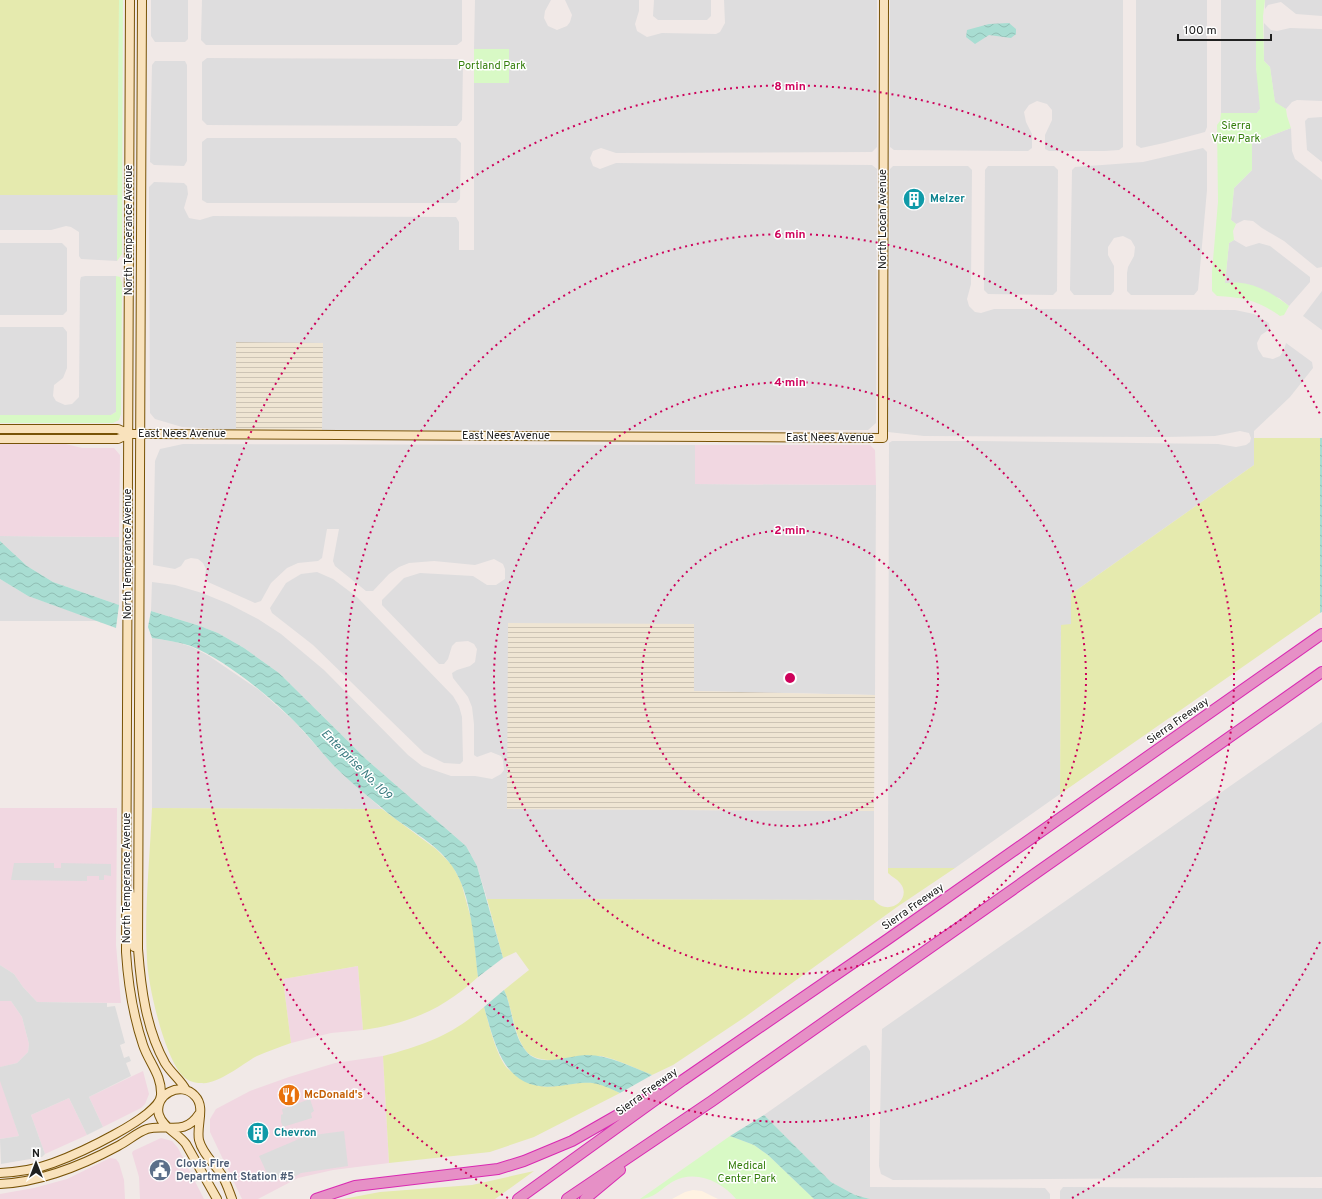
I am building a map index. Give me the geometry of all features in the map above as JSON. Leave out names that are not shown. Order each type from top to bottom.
[{"type":"highway","name":"Sierra Freeway","points":[[518,1199],[683,1080],[888,940],[1322,634]]},
{"type":"highway","points":[[567,1199],[1322,672]]},
{"type":"highway","points":[[316,1199],[356,1186],[498,1169],[524,1161],[572,1141],[649,1097],[683,1080]]},
{"type":"highway","points":[[585,1199],[645,1146]]},
{"type":"main road","name":"North Temperance Avenue","points":[[130,0],[126,952],[129,981],[144,1046],[159,1076],[160,1102]]},
{"type":"main road","name":"North Temperance Avenue","points":[[142,0],[139,967],[143,998],[156,1043],[169,1069],[186,1090]]},
{"type":"main road","name":"North Locan Avenue","points":[[883,438],[884,0]]},
{"type":"main road","name":"East Nees Avenue","points":[[0,429],[118,429],[128,434],[883,438]]},
{"type":"main road","name":"East Nees Avenue","points":[[0,439],[118,439],[128,434]]},
{"type":"main road","points":[[126,890],[132,898],[133,945],[139,967]]},
{"type":"main road","points":[[0,1173],[32,1168],[60,1160],[139,1121],[171,1091],[186,1090],[192,1092],[198,1100],[198,1134],[202,1148],[222,1175],[232,1199]]},
{"type":"main road","points":[[160,1102],[160,1116],[169,1128],[180,1136],[186,1144],[217,1199]]},
{"type":"main road","points":[[0,1184],[25,1182],[53,1175],[107,1152],[145,1130],[187,1126],[199,1114]]},
{"type":"shaded area","points":[[151,0],[188,0],[188,39],[185,42],[155,42],[151,36]]},
{"type":"shaded area","points":[[202,0],[462,0],[462,41],[457,45],[206,45],[201,40]]},
{"type":"shaded area","points":[[475,0],[551,0],[545,11],[544,18],[548,26],[557,30],[567,26],[572,15],[565,0],[639,0],[639,11],[635,24],[637,31],[647,37],[662,33],[716,34],[720,32],[725,23],[724,0],[877,0],[877,147],[872,152],[616,153],[601,148],[593,151],[590,158],[593,166],[600,169],[616,163],[872,165],[877,169],[876,423],[868,430],[322,430],[323,343],[236,343],[236,430],[182,427],[155,419],[150,413],[149,187],[154,182],[184,183],[187,186],[188,194],[184,208],[189,218],[200,220],[213,216],[456,217],[459,222],[459,250],[474,250],[474,83],[509,83],[509,49],[474,49]]},
{"type":"shaded area","points":[[654,0],[711,0],[711,16],[707,20],[658,20],[653,16]]},
{"type":"shaded area","points":[[890,0],[1123,0],[1123,147],[1119,150],[1105,151],[1049,151],[1045,149],[1045,135],[1052,120],[1052,110],[1047,104],[1037,101],[1029,105],[1024,112],[1026,122],[1032,134],[1032,148],[1028,151],[894,150],[890,147]]},
{"type":"shaded area","points":[[1136,0],[1207,0],[1207,127],[1205,132],[1141,148],[1136,145]]},
{"type":"shaded area","points":[[1221,0],[1256,0],[1256,67],[1260,94],[1260,109],[1257,113],[1221,113]]},
{"type":"shaded area","points":[[1265,0],[1322,0],[1322,16],[1296,14],[1281,2],[1268,5],[1265,9]]},
{"type":"shaded area","points":[[1264,23],[1271,30],[1277,31],[1290,28],[1322,29],[1322,101],[1297,100],[1292,102],[1286,109],[1275,103],[1270,67],[1264,61]]},
{"type":"shaded area","points":[[207,58],[458,59],[463,64],[462,120],[457,126],[207,125],[202,120],[202,62]]},
{"type":"shaded area","points":[[155,61],[185,61],[187,65],[187,161],[184,166],[154,165],[150,162],[152,65]]},
{"type":"shaded area","points":[[1322,117],[1322,162],[1307,150],[1305,121],[1308,118]]},
{"type":"shaded area","points":[[1291,128],[1292,151],[1295,159],[1322,180],[1322,267],[1317,268],[1284,241],[1253,221],[1244,220],[1236,224],[1231,220],[1234,188],[1252,170],[1252,143]]},
{"type":"shaded area","points":[[207,138],[456,138],[461,143],[460,199],[456,203],[207,203],[202,200],[202,142]]},
{"type":"shaded area","points":[[1203,148],[1207,152],[1207,190],[1198,290],[1194,295],[1131,295],[1127,291],[1127,273],[1128,267],[1134,256],[1135,247],[1131,240],[1123,236],[1114,238],[1108,247],[1108,255],[1114,266],[1114,291],[1111,295],[1074,295],[1070,290],[1072,170],[1075,167],[1143,162]]},
{"type":"shaded area","points":[[893,166],[968,166],[972,170],[971,284],[967,299],[969,306],[975,312],[981,313],[994,309],[1235,310],[1254,314],[1269,323],[1270,329],[1261,335],[1257,343],[1258,349],[1263,357],[1273,359],[1280,356],[1286,343],[1312,362],[1313,368],[1290,397],[1254,431],[1254,465],[1071,594],[1071,625],[1061,625],[1060,794],[955,868],[888,868],[889,443],[892,441],[975,441],[1218,444],[1236,447],[1246,445],[1250,442],[1251,438],[1249,433],[1240,431],[1215,436],[1165,437],[924,436],[888,432],[886,430],[886,361],[889,345],[890,169]]},
{"type":"shaded area","points":[[988,166],[1054,166],[1058,170],[1057,291],[1053,295],[988,294],[984,290],[985,170]]},
{"type":"shaded area","points":[[0,195],[118,195],[117,261],[81,259],[79,256],[79,232],[71,227],[66,226],[51,230],[0,230]]},
{"type":"shaded area","points":[[1234,240],[1246,247],[1259,243],[1270,246],[1310,277],[1310,282],[1289,306],[1279,298],[1225,283],[1229,243]]},
{"type":"shaded area","points":[[0,243],[62,243],[67,248],[67,311],[63,315],[0,315]]},
{"type":"shaded area","points":[[116,276],[116,412],[111,415],[0,415],[0,327],[63,327],[67,332],[67,368],[63,378],[54,385],[53,396],[56,401],[65,405],[72,404],[79,397],[80,281],[81,277]]},
{"type":"shaded area","points":[[1322,291],[1322,330],[1303,316]]},
{"type":"shaded area","points":[[236,342],[323,343],[322,430],[236,430]]},
{"type":"shaded area","points":[[0,444],[66,444],[82,448],[114,448],[120,455],[119,537],[0,536]]},
{"type":"shaded area","points":[[183,444],[695,445],[695,484],[876,485],[875,695],[694,691],[694,624],[508,809],[874,811],[874,900],[487,899],[477,866],[466,846],[367,760],[279,673],[244,648],[218,633],[151,611],[152,582],[175,585],[202,593],[229,604],[258,619],[281,634],[324,670],[408,755],[422,766],[451,776],[475,776],[492,779],[501,774],[504,770],[503,760],[501,756],[491,752],[477,757],[474,755],[474,724],[472,707],[468,697],[453,678],[452,673],[470,666],[475,662],[477,649],[474,644],[468,641],[456,642],[452,646],[448,659],[444,664],[439,664],[382,605],[382,600],[404,578],[420,573],[473,576],[487,585],[496,585],[505,579],[505,569],[503,564],[494,559],[475,565],[434,561],[409,563],[399,567],[389,574],[373,591],[366,591],[335,566],[333,561],[339,529],[327,529],[322,558],[318,561],[298,563],[287,568],[271,583],[261,601],[255,603],[208,582],[205,576],[206,569],[203,563],[198,559],[191,558],[185,560],[181,566],[175,569],[153,565],[155,461],[160,449]]},
{"type":"shaded area","points":[[695,445],[870,445],[875,450],[876,485],[695,484]]},
{"type":"shaded area","points":[[0,536],[119,537],[119,605],[53,582],[27,566],[0,541]]},
{"type":"shaded area","points":[[317,572],[333,579],[357,597],[453,696],[459,706],[462,717],[463,761],[460,764],[444,763],[424,753],[313,645],[272,613],[270,608],[286,583],[301,574]]},
{"type":"shaded area","points":[[0,579],[28,596],[99,621],[0,621]]},
{"type":"shaded area","points":[[508,623],[694,624],[694,691],[875,695],[874,811],[507,809]]},
{"type":"shaded area","points":[[152,638],[176,642],[192,647],[209,656],[259,690],[294,721],[334,766],[382,809],[152,808]]},
{"type":"shaded area","points":[[1322,722],[1322,1177],[893,1180],[881,1174],[879,1166],[882,1029]]},
{"type":"shaded area","points":[[0,808],[117,808],[116,945],[121,1003],[37,1002],[23,987],[14,974],[0,965]]},
{"type":"shaded area","points":[[14,863],[54,863],[54,868],[61,868],[61,863],[111,864],[111,876],[104,875],[104,880],[99,880],[99,876],[87,876],[87,881],[11,880]]},
{"type":"shaded area","points":[[0,965],[14,974],[23,987],[37,1002],[107,1003],[107,1007],[115,1006],[125,1043],[120,1045],[124,1058],[129,1056],[131,1061],[126,1063],[131,1076],[89,1097],[103,1127],[87,1135],[69,1098],[31,1115],[45,1154],[42,1157],[1,1164],[0,1139],[19,1136],[0,1081],[0,1067],[17,1063],[28,1052],[29,1044],[22,1017],[11,1001],[0,1001]]},
{"type":"shaded area","points":[[358,966],[363,1030],[331,1033],[291,1043],[283,979]]},
{"type":"shaded area","points":[[0,1001],[11,1001],[22,1017],[29,1044],[28,1052],[17,1063],[1,1067],[0,1067]]},
{"type":"shaded area","points":[[866,1045],[870,1051],[870,1187],[1045,1188],[1050,1194],[1050,1199],[870,1199],[855,1195],[831,1182],[764,1115],[862,1046]]},
{"type":"shaded area","points":[[383,1056],[389,1163],[333,1170],[298,1178],[258,1199],[242,1199],[210,1132],[210,1119],[216,1109],[250,1091],[289,1077],[335,1063]]},
{"type":"shaded area","points":[[143,1071],[149,1094],[145,1104],[141,1108],[103,1127],[89,1097]]},
{"type":"shaded area","points":[[1,1081],[19,1136],[0,1139]]},
{"type":"shaded area","points":[[69,1098],[87,1135],[45,1154],[31,1115]]},
{"type":"shaded area","points":[[310,1099],[314,1111],[311,1113],[312,1118],[283,1127],[281,1122],[281,1115],[283,1114],[282,1109]]},
{"type":"shaded area","points":[[344,1131],[348,1166],[301,1173],[286,1182],[283,1176],[271,1182],[259,1156],[306,1136]]},
{"type":"shaded area","points":[[161,1138],[172,1141],[178,1148],[204,1199],[140,1199],[139,1177],[132,1153],[133,1151]]},
{"type":"shaded area","points":[[110,1158],[116,1159],[119,1163],[124,1180],[125,1199],[0,1199],[0,1194],[34,1188],[67,1179]]},
{"type":"shaded area","points":[[1063,1187],[1322,1188],[1322,1199],[1060,1199],[1060,1191]]},
{"type":"shaded area","points":[[693,1190],[702,1191],[718,1199],[672,1199],[685,1192]]},
{"type":"green space","points":[[0,0],[119,0],[118,195],[0,195]]},
{"type":"green space","points":[[119,0],[123,0],[122,254],[117,261]]},
{"type":"green space","name":"Sierra View Park","points":[[1256,0],[1265,0],[1263,16],[1264,61],[1270,67],[1275,102],[1286,109],[1291,128],[1252,143],[1252,170],[1234,188],[1231,220],[1236,224],[1233,231],[1234,240],[1229,243],[1225,283],[1248,284],[1272,294],[1289,306],[1284,315],[1280,316],[1258,303],[1235,297],[1217,296],[1212,291],[1212,272],[1218,202],[1217,125],[1220,121],[1221,113],[1257,113],[1260,109],[1256,67]]},
{"type":"green space","name":"Portland Park","points":[[474,49],[509,49],[509,83],[474,83]]},
{"type":"green space","points":[[116,276],[120,277],[122,283],[121,414],[119,420],[113,423],[0,423],[0,415],[111,415],[116,412]]},
{"type":"green space","points":[[1254,438],[1320,438],[1320,613],[1060,794],[1061,625],[1071,624],[1071,594],[1254,465]]},
{"type":"green space","points":[[152,808],[382,809],[436,849],[452,865],[461,882],[473,926],[478,977],[452,998],[425,1013],[411,1019],[363,1030],[358,966],[283,979],[291,1043],[257,1056],[215,1081],[199,1083],[188,1080],[177,1068],[164,1039],[154,1004],[148,972],[146,922]]},
{"type":"green space","points":[[888,868],[955,868],[897,907],[745,1017],[673,1065],[652,1075],[618,1061],[600,1056],[561,1060],[541,1059],[532,1056],[526,1051],[518,1037],[504,990],[529,970],[516,952],[503,958],[487,899],[874,900],[880,905],[886,907],[898,904],[904,895],[900,883],[888,873]]},
{"type":"green space","points":[[484,1007],[499,1055],[507,1068],[512,1072],[527,1081],[541,1086],[551,1087],[589,1082],[602,1085],[620,1093],[534,1137],[490,1152],[389,1163],[383,1056],[411,1048],[436,1038],[460,1025]]},
{"type":"green space","name":"Medical Center Park","points":[[730,1136],[754,1145],[768,1155],[814,1199],[736,1199],[715,1182],[698,1177],[690,1177],[681,1178],[672,1182],[653,1195],[645,1199],[640,1199]]},
{"type":"green space","points":[[534,1171],[495,1199],[343,1199],[380,1192],[472,1185]]},
{"type":"water","points":[[1009,23],[1016,29],[1016,34],[1011,38],[989,35],[975,44],[966,37],[967,30],[989,24]]},
{"type":"water","points":[[1320,438],[1322,438],[1322,612],[1320,613]]},
{"type":"water","points":[[0,541],[27,566],[53,582],[119,605],[116,628],[28,596],[0,579]]},
{"type":"water","name":"Enterprise No. 109","points":[[151,611],[218,633],[244,648],[279,673],[367,760],[466,846],[477,866],[503,958],[478,977],[471,919],[464,890],[459,877],[452,866],[437,849],[391,815],[334,766],[294,721],[272,700],[246,679],[218,660],[191,646],[152,638],[148,627]]},
{"type":"water","points":[[504,990],[518,1037],[526,1051],[532,1056],[547,1060],[587,1055],[604,1057],[652,1075],[620,1093],[603,1085],[590,1083],[540,1086],[526,1082],[514,1075],[499,1052],[493,1038],[484,1007]]},
{"type":"water","points":[[764,1115],[831,1182],[855,1195],[870,1199],[814,1199],[768,1155],[754,1145],[730,1136]]},
{"type":"place","name":"Melzer","points":[[914,199]]},
{"type":"place","name":"McDonald's","points":[[289,1095]]},
{"type":"place","name":"Chevron","points":[[258,1133]]},
{"type":"place","name":"Clovis Fire Department Station #5","points":[[160,1170]]}]
